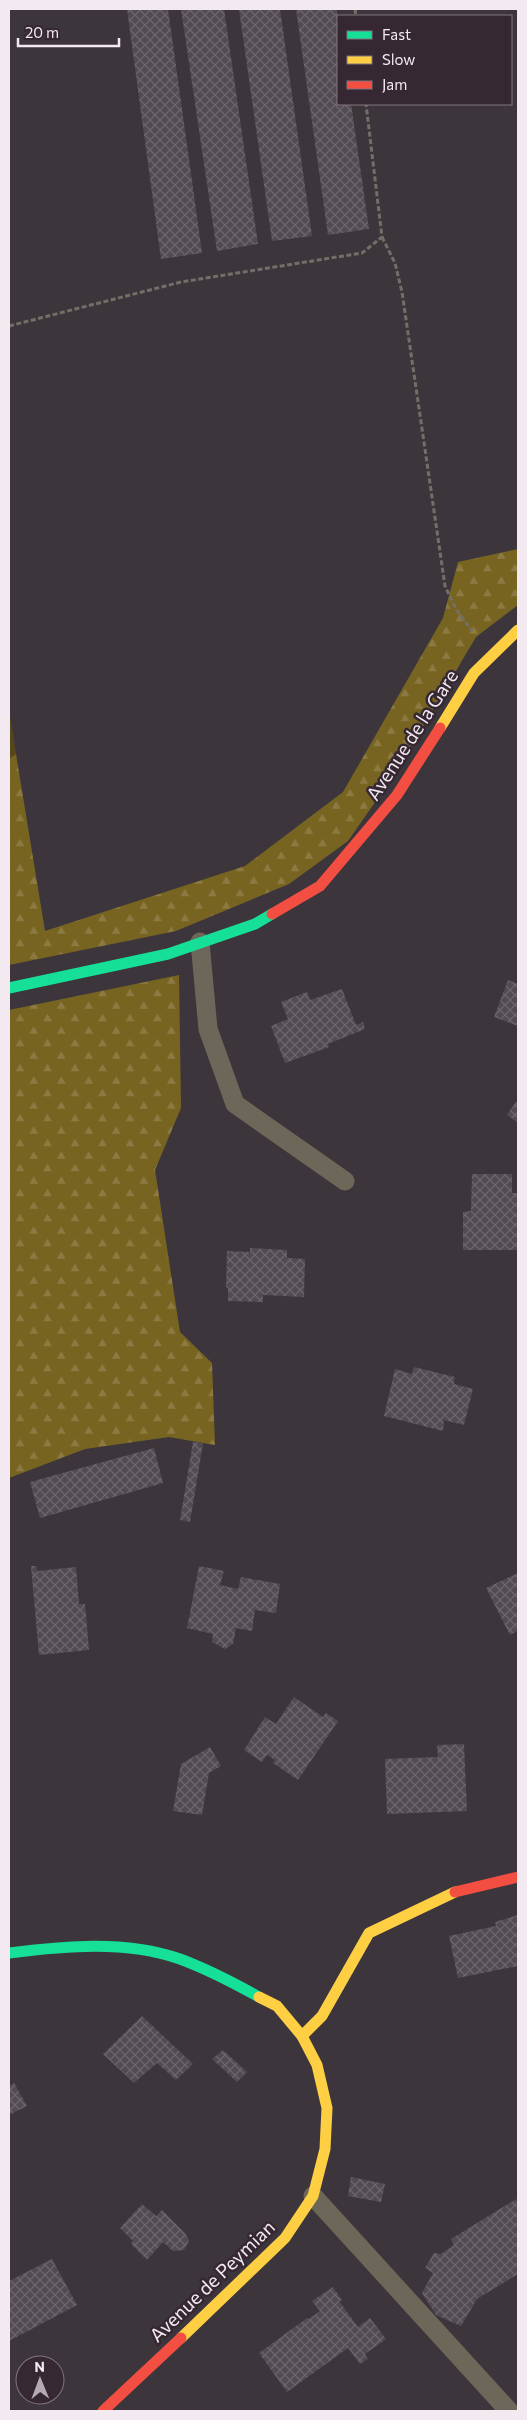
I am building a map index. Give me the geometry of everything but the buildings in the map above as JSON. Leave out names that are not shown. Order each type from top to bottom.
[{"type":"street","name":"Avenue de la Gare","points":[[9,988],[168,954],[255,924],[320,886],[397,795],[474,673],[518,630]]},
{"type":"street","points":[[302,2036],[322,2016],[369,1933],[448,1894],[518,1877]]},
{"type":"street","name":"Avenue de Peymian","points":[[9,1953],[69,1946],[138,1949],[179,1959],[224,1978],[277,2006],[302,2036],[317,2065],[327,2108],[325,2149],[313,2196],[284,2238],[240,2284],[103,2411]]},
{"type":"lane","points":[[200,942],[208,1029],[235,1104],[345,1181]]},
{"type":"lane","points":[[313,2196],[509,2411]]},
{"type":"path","points":[[366,105],[382,237],[395,263],[402,292],[445,586],[456,609],[471,630],[494,654]]},
{"type":"path","points":[[9,326],[181,282],[362,253],[382,237]]},
{"type":"green space","points":[[518,549],[518,605],[476,637],[394,775],[348,841],[289,884],[176,931],[9,965],[9,759],[16,754],[45,931],[245,866],[343,792],[443,618],[458,562]]},
{"type":"green space","points":[[9,709],[16,754],[9,759]]},
{"type":"green space","points":[[179,975],[181,1108],[155,1170],[180,1332],[212,1363],[215,1445],[169,1437],[85,1449],[9,1478],[9,1010]]},
{"type":"traffic: fast","points":[[9,988],[168,954],[255,924],[272,914]]},
{"type":"traffic: fast","points":[[9,1953],[95,1946],[138,1949],[180,1959],[220,1976],[259,1997]]},
{"type":"traffic: slow","points":[[440,728],[474,673],[518,630]]},
{"type":"traffic: slow","points":[[302,2036],[322,2016],[369,1933],[455,1892]]},
{"type":"traffic: slow","points":[[181,2338],[285,2238],[313,2196],[325,2149],[327,2108],[317,2065],[302,2036],[277,2006],[259,1997]]},
{"type":"traffic: jam","points":[[272,914],[320,886],[397,795],[440,728]]},
{"type":"traffic: jam","points":[[455,1892],[518,1877]]},
{"type":"traffic: jam","points":[[103,2411],[181,2338]]}]
